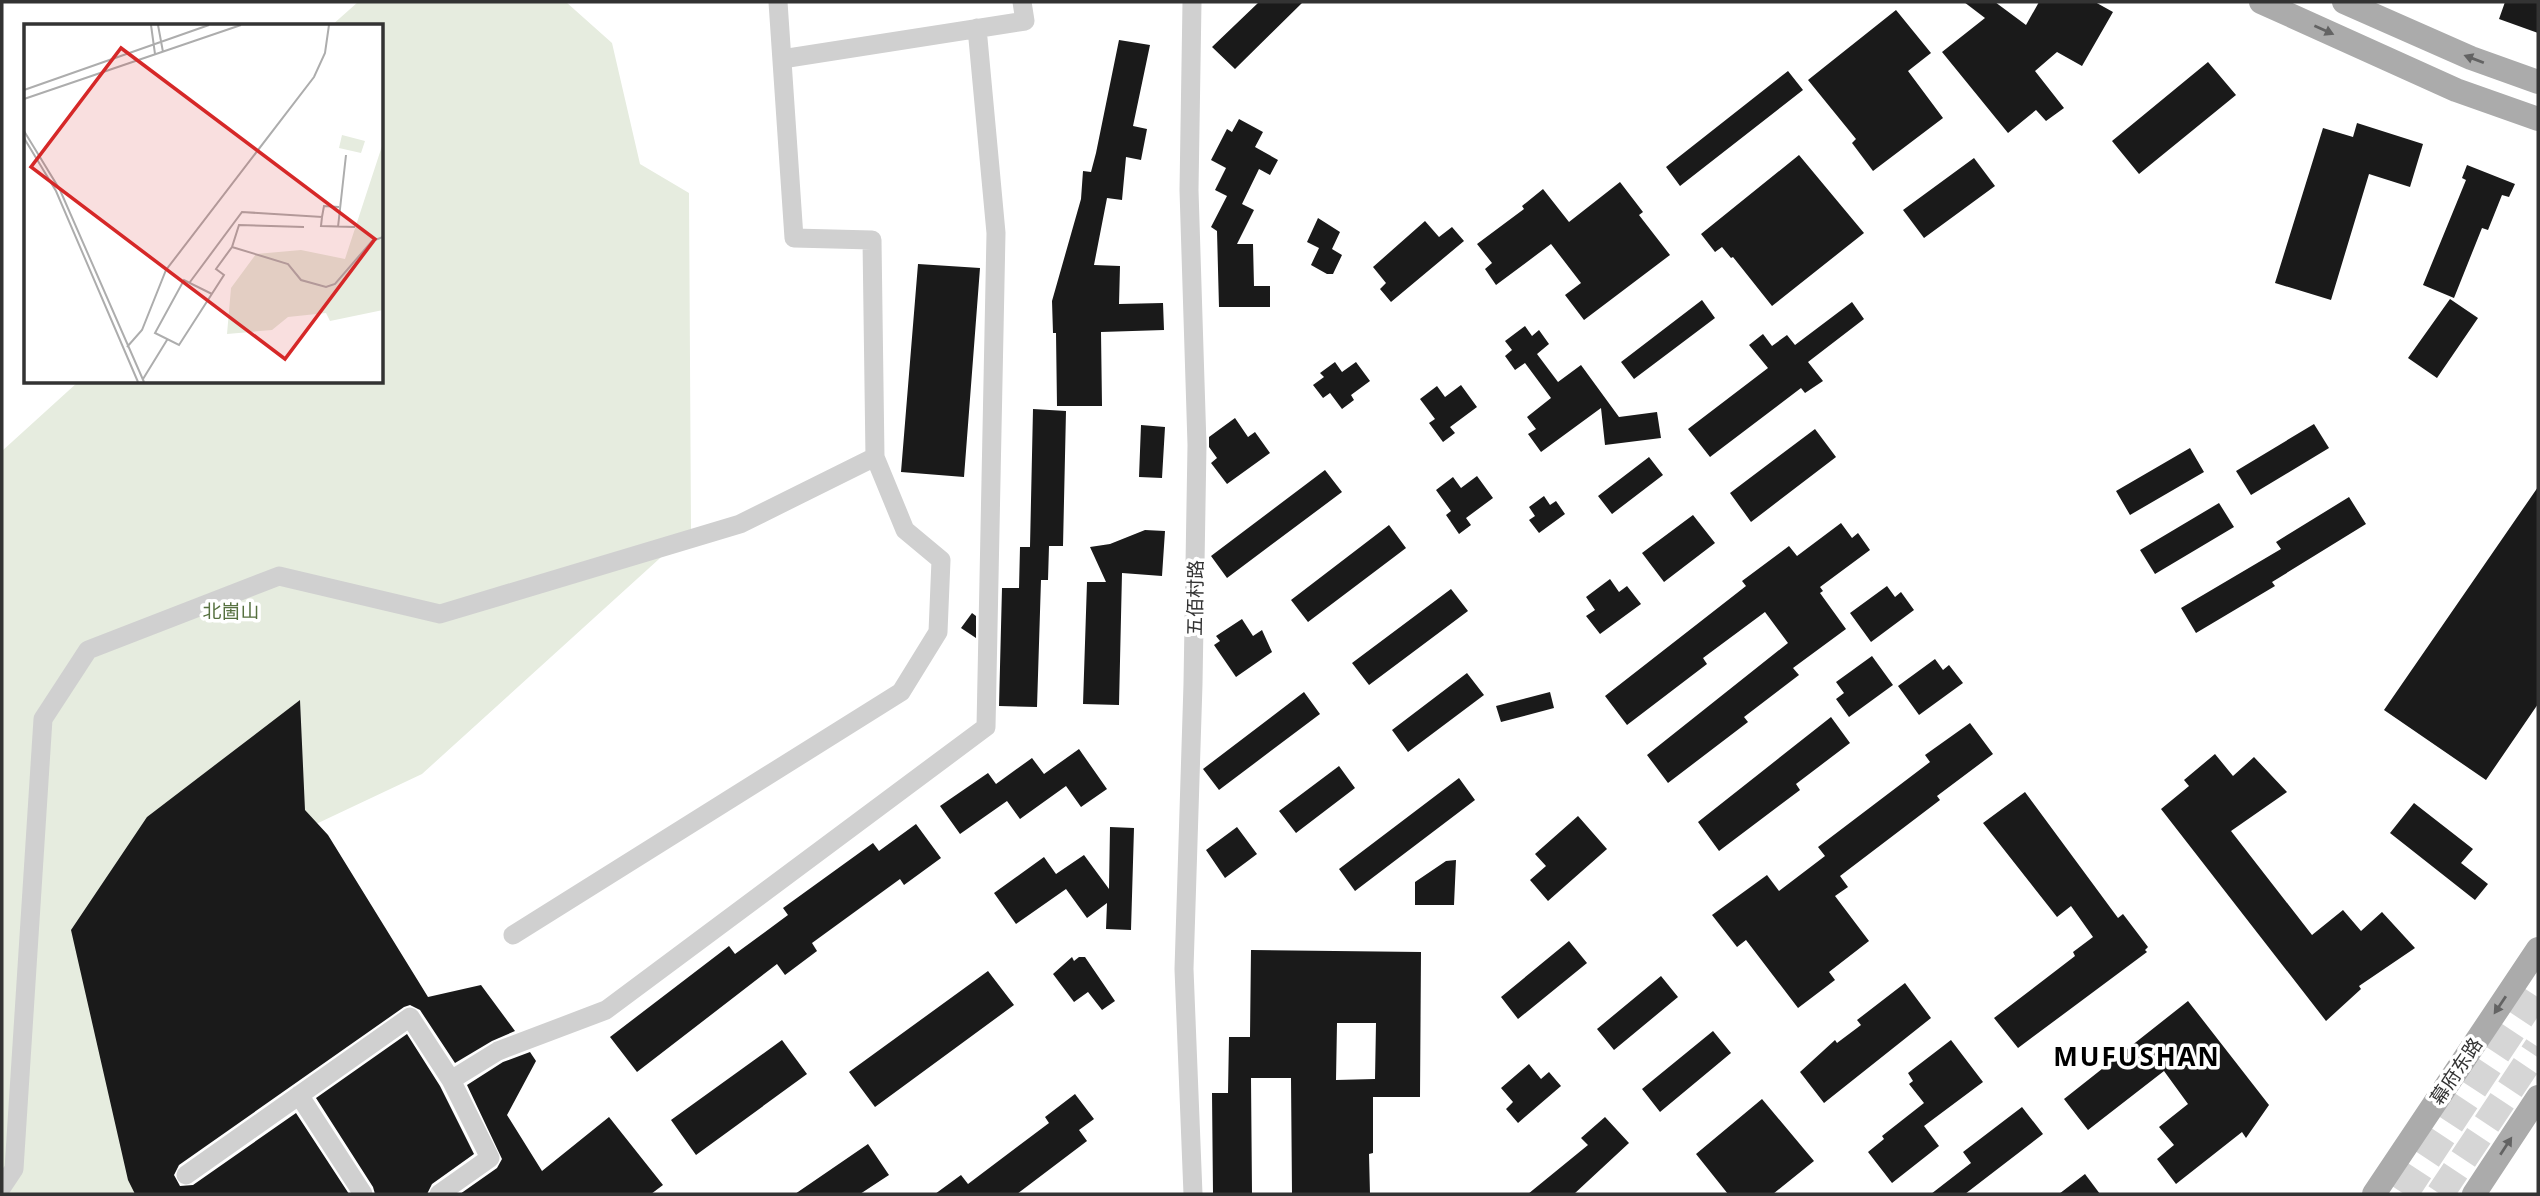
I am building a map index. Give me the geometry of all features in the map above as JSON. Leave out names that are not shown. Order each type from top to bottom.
[{"type":"main road","points":[[2261,2],[2456,90],[2538,119]]},
{"type":"main road","points":[[2344,2],[2471,58],[2538,82]]},
{"type":"main road","name":"幕府东路","points":[[2374,1194],[2538,949]]},
{"type":"main road","points":[[2474,1194],[2538,1097]]},
{"type":"street","points":[[513,935],[901,692],[938,632],[941,560],[905,530],[875,457],[872,240],[794,238],[778,2]]},
{"type":"street","points":[[782,59],[1025,21],[1022,2]]},
{"type":"street","name":"五佰村路","points":[[1192,2],[1189,190],[1197,445],[1194,671],[1184,969],[1193,1194]]},
{"type":"street","points":[[451,1080],[498,1051],[606,1010],[986,727],[996,233],[977,28]]},
{"type":"street","points":[[2,1187],[14,1169],[43,719],[88,650],[279,576],[440,614],[740,524],[875,457]]},
{"type":"street","points":[[186,1175],[410,1017],[451,1080],[490,1158],[439,1194]]},
{"type":"street","points":[[299,1095],[363,1194]]},
{"type":"green space","name":"北崮山","points":[[358,2],[566,2],[612,43],[640,164],[689,193],[691,530],[422,774],[100,926],[176,1194],[2,1194],[2,451],[77,383],[383,383],[383,24],[333,24]]},
{"type":"building","points":[[1259,2],[1303,2],[1235,69],[1212,47]]},
{"type":"building","points":[[1964,2],[1995,2],[2026,25],[2039,2],[2095,2],[2113,12],[2082,66],[2057,52],[2035,71],[2064,108],[2046,121],[2036,110],[2008,133],[1942,52],[1985,18]]},
{"type":"building","points":[[2505,2],[2538,2],[2538,33],[2499,19]]},
{"type":"building","points":[[1896,10],[1931,53],[1908,71],[1943,118],[1873,171],[1852,143],[1856,139],[1808,80]]},
{"type":"building","points":[[1119,40],[1150,45],[1133,126],[1147,129],[1141,160],[1126,157],[1122,200],[1107,198],[1094,265],[1120,266],[1119,304],[1163,303],[1164,330],[1101,332],[1102,406],[1057,406],[1056,333],[1053,333],[1052,301],[1081,199],[1083,171],[1091,172],[1096,153]]},
{"type":"building","points":[[2208,62],[2236,95],[2139,174],[2112,141]]},
{"type":"building","points":[[1788,71],[1803,90],[1680,186],[1666,167]]},
{"type":"building","points":[[1239,119],[1263,132],[1255,147],[1278,160],[1270,175],[1259,169],[1242,204],[1254,210],[1237,244],[1253,244],[1254,286],[1270,286],[1270,307],[1219,307],[1217,231],[1211,227],[1227,196],[1215,190],[1226,168],[1211,160],[1227,129],[1232,132]]},
{"type":"building","points":[[2357,123],[2423,144],[2410,187],[2369,174],[2331,300],[2275,283],[2323,128],[2353,137]]},
{"type":"building","points":[[1799,155],[1864,233],[1772,306],[1733,257],[1722,247],[1715,252],[1701,234]]},
{"type":"building","points":[[1974,158],[1995,186],[1924,238],[1903,210]]},
{"type":"building","points":[[2467,165],[2515,184],[2509,197],[2502,195],[2488,230],[2482,228],[2454,298],[2423,285],[2466,180],[2462,178]]},
{"type":"building","points":[[1620,182],[1643,212],[1639,215],[1670,255],[1584,320],[1565,295],[1581,283],[1551,244],[1496,285],[1485,269],[1492,263],[1477,244],[1524,209],[1522,206],[1543,189],[1569,222]]},
{"type":"building","points":[[1318,218],[1340,232],[1332,249],[1342,255],[1333,274],[1327,274],[1311,265],[1319,248],[1307,242]]},
{"type":"building","points":[[1425,221],[1439,237],[1452,227],[1464,241],[1391,302],[1380,289],[1386,283],[1373,267]]},
{"type":"building","points":[[918,264],[980,268],[964,477],[901,472]]},
{"type":"building","points":[[2450,299],[2478,318],[2437,378],[2408,358]]},
{"type":"building","points":[[1702,300],[1715,318],[1634,379],[1621,362]]},
{"type":"building","points":[[1852,302],[1864,319],[1808,362],[1823,381],[1805,393],[1801,388],[1710,457],[1688,429],[1768,368],[1749,345],[1763,334],[1772,346],[1787,335],[1795,345]]},
{"type":"building","points":[[1525,326],[1532,336],[1539,330],[1549,344],[1537,354],[1558,382],[1581,365],[1619,417],[1657,412],[1661,438],[1605,445],[1601,408],[1541,452],[1528,434],[1536,429],[1527,417],[1551,398],[1525,363],[1515,370],[1505,356],[1512,350],[1505,341]]},
{"type":"building","points":[[1335,362],[1342,372],[1356,362],[1370,381],[1351,395],[1354,400],[1342,409],[1330,393],[1323,398],[1313,385],[1324,377],[1320,373]]},
{"type":"building","points":[[1461,385],[1477,407],[1450,427],[1455,433],[1443,442],[1429,423],[1435,419],[1420,399],[1437,386],[1445,397]]},
{"type":"building","points":[[1033,409],[1066,411],[1063,546],[1049,546],[1048,580],[1041,580],[1037,707],[999,706],[1002,588],[1019,588],[1020,547],[1030,547]]},
{"type":"building","points":[[1235,418],[1248,437],[1255,432],[1270,453],[1227,484],[1211,463],[1217,458],[1209,447],[1209,437]]},
{"type":"building","points":[[2314,424],[2329,448],[2251,495],[2236,471]]},
{"type":"building","points":[[1141,425],[1165,427],[1162,478],[1139,477]]},
{"type":"building","points":[[1815,429],[1836,457],[1751,522],[1730,493]]},
{"type":"building","points":[[2190,448],[2204,472],[2130,515],[2116,491]]},
{"type":"building","points":[[1649,457],[1663,475],[1612,514],[1598,496]]},
{"type":"building","points":[[1325,470],[1342,492],[1227,578],[1211,556]]},
{"type":"building","points":[[1477,476],[1493,498],[1466,518],[1471,525],[1459,534],[1446,515],[1451,511],[1436,490],[1453,477],[1461,488]]},
{"type":"building","points":[[2538,487],[2538,704],[2486,780],[2384,710]]},
{"type":"building","points":[[1544,496],[1550,505],[1556,501],[1565,514],[1539,533],[1529,520],[1535,516],[1529,507]]},
{"type":"building","points":[[2349,497],[2366,524],[2272,582],[2275,586],[2196,633],[2181,608],[2281,549],[2276,542]]},
{"type":"building","points":[[2219,503],[2234,527],[2155,574],[2140,550]]},
{"type":"building","points":[[1693,515],[1715,543],[1664,582],[1642,553]]},
{"type":"building","points":[[1841,523],[1852,538],[1858,533],[1870,550],[1820,587],[1823,591],[1820,593],[1846,629],[1793,668],[1799,675],[1744,717],[1748,722],[1668,783],[1647,755],[1788,643],[1765,612],[1703,658],[1707,664],[1627,725],[1605,696],[1746,586],[1742,581],[1789,546],[1797,556]]},
{"type":"building","points":[[1389,525],[1406,548],[1308,622],[1291,600]]},
{"type":"building","points":[[1145,530],[1165,531],[1162,576],[1122,573],[1119,705],[1083,704],[1087,582],[1106,582],[1090,547],[1110,544]]},
{"type":"building","points":[[1610,579],[1619,592],[1627,586],[1641,604],[1600,634],[1586,616],[1595,610],[1586,597]]},
{"type":"building","points":[[1887,586],[1895,597],[1901,592],[1914,610],[1871,642],[1850,613]]},
{"type":"building","points":[[1451,589],[1468,611],[1369,685],[1352,663]]},
{"type":"building","points":[[972,613],[976,616],[976,638],[961,628]]},
{"type":"building","points":[[1242,619],[1253,636],[1262,630],[1272,652],[1236,677],[1214,645],[1220,641],[1216,636]]},
{"type":"building","points":[[1872,656],[1893,685],[1849,717],[1836,699],[1844,693],[1836,682]]},
{"type":"building","points":[[1935,659],[1943,670],[1949,665],[1963,683],[1919,715],[1898,686]]},
{"type":"building","points":[[1467,673],[1484,695],[1408,752],[1392,730]]},
{"type":"building","points":[[1304,692],[1320,714],[1219,790],[1203,769]]},
{"type":"building","points":[[1550,692],[1554,708],[1501,722],[1496,706]]},
{"type":"building","points":[[300,700],[305,810],[328,835],[428,997],[481,985],[515,1031],[455,1063],[420,1010],[410,1005],[404,1007],[179,1165],[174,1175],[180,1186],[193,1185],[296,1113],[349,1194],[135,1194],[128,1180],[71,930],[147,817]]},
{"type":"building","points":[[1831,717],[1850,743],[1796,784],[1800,790],[1719,851],[1698,822]]},
{"type":"building","points":[[1970,723],[1993,754],[1937,796],[1940,800],[1840,876],[1848,887],[1835,896],[1869,941],[1829,972],[1835,980],[1798,1008],[1746,940],[1737,947],[1712,915],[1767,875],[1779,891],[1825,856],[1818,847],[1930,762],[1925,755]]},
{"type":"building","points":[[1079,749],[1107,789],[1081,807],[1066,786],[1020,819],[1007,801],[960,834],[940,806],[988,773],[996,784],[1032,758],[1044,774]]},
{"type":"building","points":[[2215,754],[2233,776],[2254,757],[2287,792],[2231,831],[2312,935],[2343,910],[2361,931],[2382,912],[2415,948],[2359,986],[2361,989],[2326,1021],[2161,809],[2189,786],[2184,780]]},
{"type":"building","points":[[1339,766],[1355,788],[1296,833],[1279,811]]},
{"type":"building","points":[[1459,778],[1475,800],[1355,891],[1339,869]]},
{"type":"building","points":[[2025,792],[2118,918],[2123,914],[2148,947],[2145,950],[2147,952],[2018,1048],[1994,1018],[2075,956],[2073,952],[2093,937],[2071,906],[2057,917],[1983,823]]},
{"type":"building","points":[[2414,803],[2473,849],[2461,863],[2488,884],[2475,900],[2390,833]]},
{"type":"building","points":[[1578,816],[1607,849],[1548,901],[1530,880],[1546,866],[1535,854]]},
{"type":"building","points":[[916,824],[941,858],[904,885],[900,879],[812,943],[817,951],[785,975],[777,964],[637,1072],[610,1037],[729,946],[735,954],[788,915],[783,908],[873,843],[879,851]]},
{"type":"building","points":[[1110,827],[1134,828],[1131,930],[1106,929],[1107,903],[1087,918],[1066,889],[1016,924],[994,893],[1044,857],[1056,874],[1084,855],[1109,889]]},
{"type":"building","points":[[1237,827],[1257,854],[1225,878],[1206,850]]},
{"type":"building","points":[[1456,860],[1454,905],[1415,905],[1415,882],[1446,861]]},
{"type":"building","points":[[1569,941],[1587,963],[1518,1019],[1501,997]]},
{"type":"building","points":[[1251,950],[1421,952],[1420,1097],[1373,1097],[1373,1153],[1369,1154],[1370,1194],[1292,1194],[1291,1078],[1251,1078],[1252,1194],[1213,1194],[1212,1093],[1228,1093],[1229,1037],[1250,1037]],"holes":[[[1337,1023],[1376,1023],[1375,1079],[1336,1080]]]},
{"type":"building","points":[[1072,957],[1074,961],[1085,957],[1115,1001],[1102,1010],[1088,992],[1074,1002],[1053,974]]},
{"type":"building","points":[[988,971],[1014,1005],[875,1107],[849,1072]]},
{"type":"building","points":[[1661,976],[1678,997],[1614,1050],[1597,1029]]},
{"type":"building","points":[[1905,983],[1931,1018],[1824,1103],[1800,1072],[1835,1040],[1837,1043],[1861,1025],[1857,1020]]},
{"type":"building","points":[[2188,1001],[2269,1105],[2246,1138],[2242,1132],[2176,1184],[2157,1159],[2174,1145],[2159,1127],[2188,1104],[2164,1071],[2088,1130],[2064,1099]]},
{"type":"building","points":[[1713,1031],[1731,1053],[1660,1112],[1642,1089]]},
{"type":"building","points":[[407,1034],[440,1086],[474,1154],[432,1184],[427,1194],[375,1194],[316,1098]]},
{"type":"building","points":[[782,1040],[807,1074],[696,1155],[671,1120]]},
{"type":"building","points":[[1951,1040],[1983,1082],[1924,1126],[1939,1146],[1892,1183],[1868,1152],[1884,1139],[1882,1136],[1924,1103],[1909,1084],[1913,1081],[1908,1073]]},
{"type":"building","points":[[530,1052],[536,1061],[507,1115],[542,1171],[609,1117],[663,1185],[651,1194],[460,1194],[497,1168],[502,1159],[467,1085],[503,1062]]},
{"type":"building","points":[[1529,1064],[1541,1079],[1549,1072],[1561,1086],[1518,1123],[1506,1109],[1513,1102],[1501,1088]]},
{"type":"building","points":[[1075,1094],[1094,1119],[1079,1130],[1087,1141],[1017,1194],[935,1194],[961,1175],[968,1184],[1049,1123],[1045,1117]]},
{"type":"building","points":[[1762,1099],[1814,1161],[1773,1194],[1728,1194],[1696,1154]]},
{"type":"building","points":[[2022,1107],[2043,1134],[1965,1194],[1931,1194],[1971,1163],[1963,1152]]},
{"type":"building","points":[[1605,1117],[1629,1143],[1574,1194],[1528,1194],[1588,1145],[1581,1138]]},
{"type":"building","points":[[868,1144],[889,1175],[860,1194],[795,1194]]},
{"type":"building","points":[[2085,1174],[2100,1194],[2059,1194]]},
{"type":"tunnel","points":[[2404,1194],[2538,991]]},
{"type":"tunnel","points":[[2440,1194],[2538,1047]]},
{"type":"district","name":"MUFUSHAN","points":[[2137,1057]]}]
